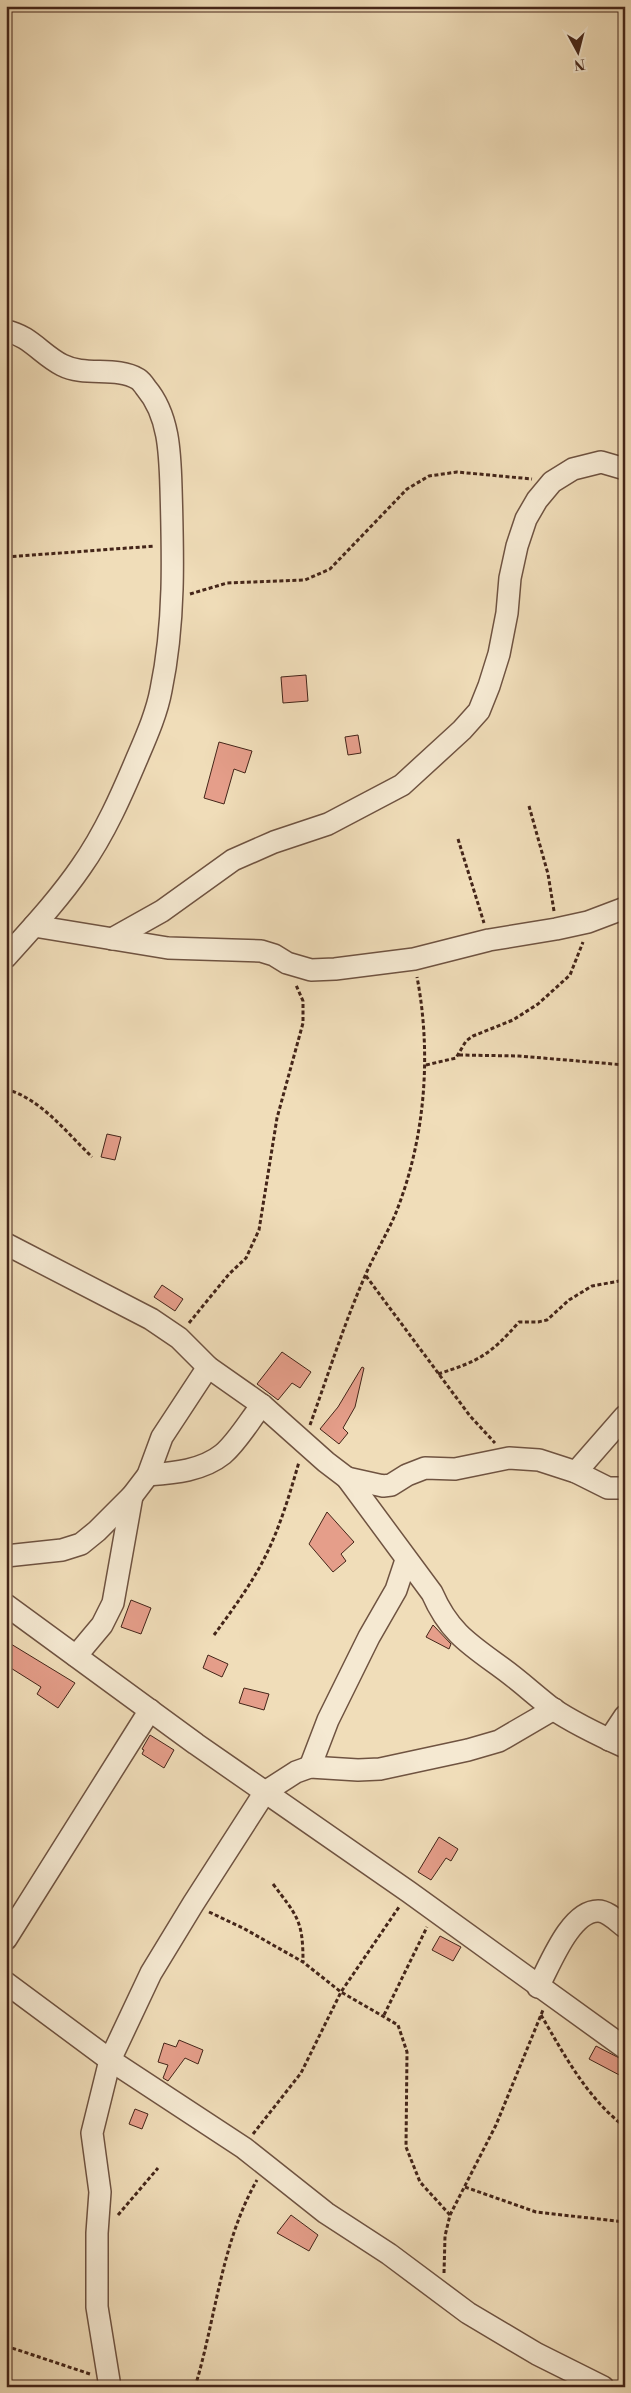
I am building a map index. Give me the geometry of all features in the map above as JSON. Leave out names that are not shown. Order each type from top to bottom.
[{"type":"street","points":[[6,331],[18,333],[63,366],[81,371],[115,373],[139,379],[153,396],[162,413],[166,435],[170,477],[174,570],[169,631],[161,691],[144,742],[122,795],[81,866],[34,926],[6,957]]},
{"type":"street","points":[[112,939],[162,911],[233,860],[274,842],[328,824],[402,785],[462,730],[479,711],[499,654],[507,614],[510,578],[517,546],[526,519],[552,482],[573,469],[601,462],[625,470]]},
{"type":"street","points":[[34,926],[168,948],[261,951],[274,955],[287,963],[311,970],[335,970],[414,959],[489,940],[556,929],[621,913]]},
{"type":"street","points":[[6,1244],[130,1307],[179,1338],[208,1367],[262,1405],[347,1478],[432,1593],[442,1615],[452,1628],[481,1654],[554,1709],[617,1744],[625,1716]]},
{"type":"street","points":[[6,1556],[62,1550],[81,1544],[97,1531],[132,1496],[148,1475],[162,1437],[208,1367]]},
{"type":"street","points":[[148,1475],[179,1472],[205,1464],[222,1454],[262,1405]]},
{"type":"street","points":[[576,1472],[625,1416]]},
{"type":"street","points":[[347,1478],[382,1486],[391,1485],[407,1475],[425,1468],[455,1469],[508,1458],[539,1460],[576,1472],[608,1488],[625,1488]]},
{"type":"street","points":[[76,1656],[102,1625],[113,1603],[132,1496]]},
{"type":"street","points":[[310,1767],[328,1720],[369,1637],[396,1590],[406,1560]]},
{"type":"street","points":[[6,1605],[150,1710],[409,1892],[625,2048]]},
{"type":"street","points":[[109,2380],[97,2307],[97,2233],[100,2192],[92,2133],[110,2060],[151,1973],[265,1792],[296,1772],[310,1767],[358,1770],[380,1769],[460,1752],[500,1741],[554,1709]]},
{"type":"street","points":[[6,1939],[150,1710]]},
{"type":"street","points":[[544,1991],[561,1944],[582,1917],[599,1911],[625,1927]]},
{"type":"street","points":[[6,1983],[110,2060],[244,2148],[326,2213],[389,2254],[442,2294],[493,2328],[593,2385]]},
{"type":"path","points":[[186,600],[191,593],[227,584],[305,580],[330,569],[407,489],[429,476],[457,472],[552,482]]},
{"type":"path","points":[[6,557],[173,544]]},
{"type":"path","points":[[529,806],[548,874],[556,929]]},
{"type":"path","points":[[458,839],[489,940]]},
{"type":"path","points":[[426,1065],[454,1059],[459,1055],[466,1041],[473,1036],[528,1012],[567,979],[575,966],[588,922]]},
{"type":"path","points":[[214,1635],[239,1600],[266,1555],[285,1509],[304,1442],[365,1276],[395,1214],[414,1153],[426,1065],[422,1003],[414,959]]},
{"type":"path","points":[[179,1338],[229,1274],[246,1258],[259,1230],[276,1118],[304,1014],[303,1002],[287,963]]},
{"type":"path","points":[[459,1055],[519,1056],[625,1065]]},
{"type":"path","points":[[6,1089],[21,1093],[34,1101],[92,1157]]},
{"type":"path","points":[[365,1276],[470,1416],[508,1458]]},
{"type":"path","points":[[438,1374],[466,1366],[486,1355],[519,1322],[547,1320],[569,1300],[592,1286],[625,1280]]},
{"type":"path","points":[[273,1884],[300,1923],[303,1934],[303,1962]]},
{"type":"path","points":[[244,2148],[300,2073],[342,1992],[409,1892]]},
{"type":"path","points":[[193,1904],[243,1928],[303,1962],[342,1992],[384,2015],[398,2025],[407,2052],[406,2147],[410,2162],[420,2182],[450,2215]]},
{"type":"path","points":[[384,2015],[434,1910]]},
{"type":"path","points":[[442,2294],[445,2236],[450,2215],[496,2125],[541,2015],[544,1991]]},
{"type":"path","points":[[541,2015],[585,2087],[603,2108],[625,2127]]},
{"type":"path","points":[[195,2387],[231,2239],[248,2196],[266,2164]]},
{"type":"path","points":[[97,2233],[122,2212],[158,2168]]},
{"type":"path","points":[[465,2187],[536,2212],[625,2222]]},
{"type":"path","points":[[6,2346],[109,2380]]},
{"type":"building","points":[[306,675],[308,701],[283,703],[281,677]]},
{"type":"building","points":[[358,735],[361,753],[348,755],[345,737]]},
{"type":"building","points":[[219,742],[252,751],[245,773],[234,769],[224,804],[204,798]]},
{"type":"building","points":[[107,1134],[121,1137],[115,1160],[101,1157]]},
{"type":"building","points":[[162,1285],[183,1299],[175,1311],[154,1297]]},
{"type":"building","points":[[282,1352],[311,1372],[300,1388],[292,1383],[278,1400],[257,1384]]},
{"type":"building","points":[[362,1367],[364,1368],[355,1407],[343,1428],[348,1433],[339,1444],[320,1429],[338,1407]]},
{"type":"building","points":[[327,1512],[354,1542],[341,1554],[346,1561],[333,1572],[309,1544]]},
{"type":"building","points":[[131,1600],[151,1608],[141,1634],[121,1627]]},
{"type":"building","points":[[433,1625],[451,1644],[449,1649],[426,1637]]},
{"type":"building","points":[[6,1641],[75,1683],[58,1708],[37,1694],[41,1687],[6,1665]]},
{"type":"building","points":[[208,1655],[228,1664],[222,1677],[203,1668]]},
{"type":"building","points":[[244,1688],[269,1694],[264,1710],[239,1703]]},
{"type":"building","points":[[150,1735],[174,1750],[164,1768],[142,1754],[144,1750],[142,1749]]},
{"type":"building","points":[[439,1837],[458,1849],[451,1861],[446,1858],[431,1880],[418,1872]]},
{"type":"building","points":[[440,1936],[461,1947],[453,1961],[432,1950]]},
{"type":"building","points":[[179,2040],[203,2050],[198,2064],[185,2058],[168,2081],[163,2078],[168,2065],[158,2062],[164,2043],[176,2047]]},
{"type":"building","points":[[596,2046],[625,2061],[625,2078],[589,2059]]},
{"type":"building","points":[[135,2109],[148,2114],[142,2129],[129,2124]]},
{"type":"building","points":[[291,2215],[318,2235],[309,2251],[277,2233]]}]
